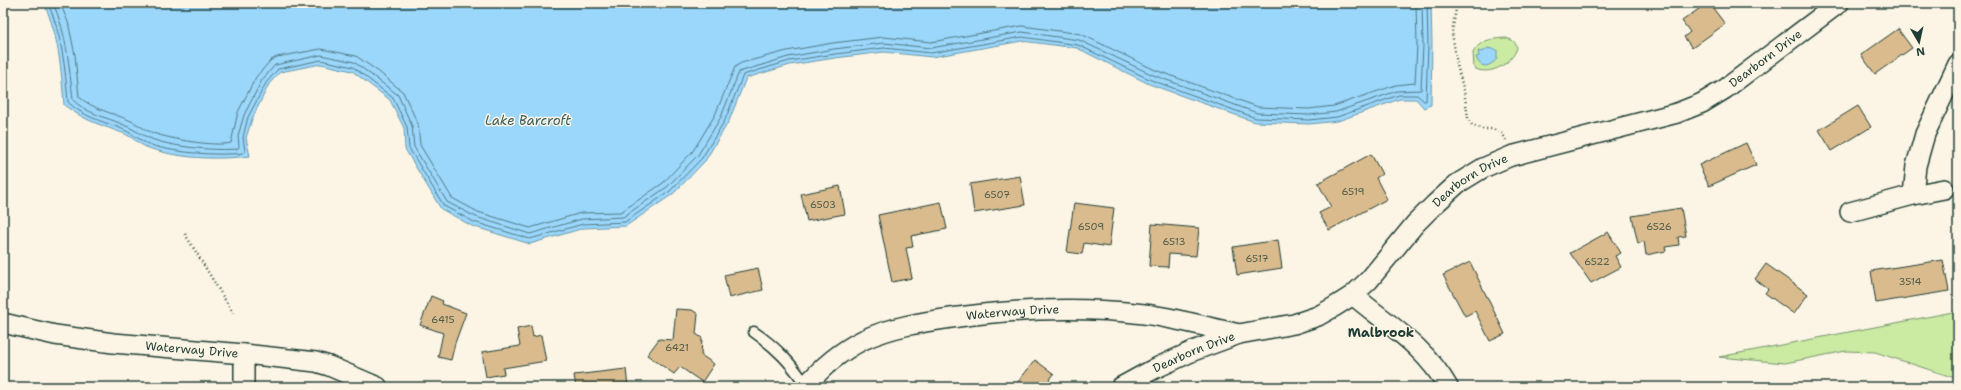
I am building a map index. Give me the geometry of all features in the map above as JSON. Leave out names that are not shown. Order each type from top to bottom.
[{"type":"street","name":"Dearborn Drive","points":[[1121,387],[1154,368],[1239,334],[1294,324],[1318,316],[1353,295],[1369,280],[1410,229],[1435,204],[1457,184],[1483,168],[1511,156],[1677,113],[1702,103],[1725,89],[1840,3]]},
{"type":"street","points":[[1913,195],[1916,166],[1925,134],[1958,64]]},
{"type":"street","points":[[1850,212],[1913,195],[1944,189]]},
{"type":"street","points":[[1353,295],[1425,354],[1438,368],[1448,387]]},
{"type":"street","name":"Waterway Drive","points":[[806,386],[830,362],[849,348],[865,339],[929,321],[998,312],[1060,308],[1106,309],[1146,314],[1239,334]]},
{"type":"street","name":"Waterway Drive","points":[[3,323],[55,335],[113,343],[244,354],[316,362],[336,368],[378,387]]},
{"type":"street","points":[[244,354],[244,387]]},
{"type":"lane","points":[[754,332],[776,348],[791,363],[806,386]]},
{"type":"path","points":[[1457,3],[1452,32],[1468,118],[1472,125],[1484,129],[1493,129],[1502,133],[1511,156]]},
{"type":"path","points":[[185,234],[233,313]]},
{"type":"green space","points":[[1506,38],[1513,41],[1517,48],[1505,64],[1493,70],[1486,71],[1474,68],[1473,53],[1479,45],[1491,39]]},
{"type":"green space","points":[[1958,311],[1958,379],[1875,352],[1846,351],[1785,363],[1719,357]]},
{"type":"water","name":"Lake Barcroft","points":[[44,3],[1431,3],[1431,105],[1424,108],[1416,99],[1400,99],[1338,121],[1309,124],[1255,122],[1149,84],[1077,48],[1022,41],[932,57],[884,52],[835,58],[790,65],[746,78],[729,121],[705,161],[673,194],[626,226],[584,228],[530,244],[472,226],[441,209],[405,149],[404,128],[390,100],[352,71],[321,64],[280,72],[269,84],[252,119],[246,138],[250,156],[198,158],[171,154],[146,147],[128,135],[86,119],[64,105],[56,41]]},
{"type":"water","points":[[1488,48],[1497,50],[1497,59],[1491,64],[1485,66],[1480,64],[1476,57],[1479,56],[1478,51],[1482,52]]},
{"type":"building","points":[[1709,3],[1725,24],[1692,48],[1684,37],[1690,32],[1682,21]]},
{"type":"building","points":[[1898,29],[1912,48],[1875,74],[1861,55]]},
{"type":"building","points":[[1858,106],[1871,127],[1832,151],[1819,130]]},
{"type":"building","points":[[1746,143],[1756,165],[1709,186],[1699,165]]},
{"type":"building","points":[[1371,154],[1382,174],[1376,178],[1387,199],[1329,230],[1319,213],[1331,207],[1318,183]]},
{"type":"building","points":[[1020,176],[1025,205],[974,213],[970,184]]},
{"type":"building","points":[[840,186],[845,214],[807,221],[801,194]]},
{"type":"building","points":[[941,202],[947,229],[911,236],[913,247],[906,248],[912,278],[892,282],[878,215]]},
{"type":"building","points":[[1074,203],[1114,208],[1109,247],[1084,243],[1082,254],[1067,252]]},
{"type":"building","points":[[1681,208],[1686,236],[1678,237],[1679,245],[1665,247],[1666,251],[1646,255],[1644,241],[1638,244],[1632,216]]},
{"type":"building","points":[[1152,224],[1199,228],[1196,256],[1169,254],[1168,267],[1149,266]]},
{"type":"building","points":[[1608,232],[1621,253],[1615,256],[1621,267],[1591,283],[1570,253]]},
{"type":"building","points":[[1278,240],[1282,268],[1237,275],[1233,247]]},
{"type":"building","points":[[1943,260],[1949,291],[1876,303],[1871,271]]},
{"type":"building","points":[[1470,262],[1505,334],[1490,341],[1475,311],[1465,316],[1443,275]]},
{"type":"building","points":[[1766,264],[1808,294],[1794,314],[1765,293],[1768,289],[1755,279]]},
{"type":"building","points":[[758,268],[763,290],[729,298],[724,275]]},
{"type":"building","points":[[431,296],[443,301],[442,304],[466,313],[455,343],[451,360],[438,357],[443,333],[420,325]]},
{"type":"building","points":[[676,309],[692,310],[698,314],[696,334],[702,338],[701,355],[714,364],[702,382],[680,367],[674,374],[647,355],[659,339],[673,340]]},
{"type":"building","points":[[531,326],[533,337],[541,335],[546,361],[503,368],[504,374],[486,377],[482,352],[520,346],[517,329]]},
{"type":"building","points":[[1035,360],[1054,374],[1044,387],[1014,387]]},
{"type":"building","points":[[626,369],[628,387],[576,387],[574,375]]},
{"type":"district","name":"Malbrook","points":[[1381,332]]}]
